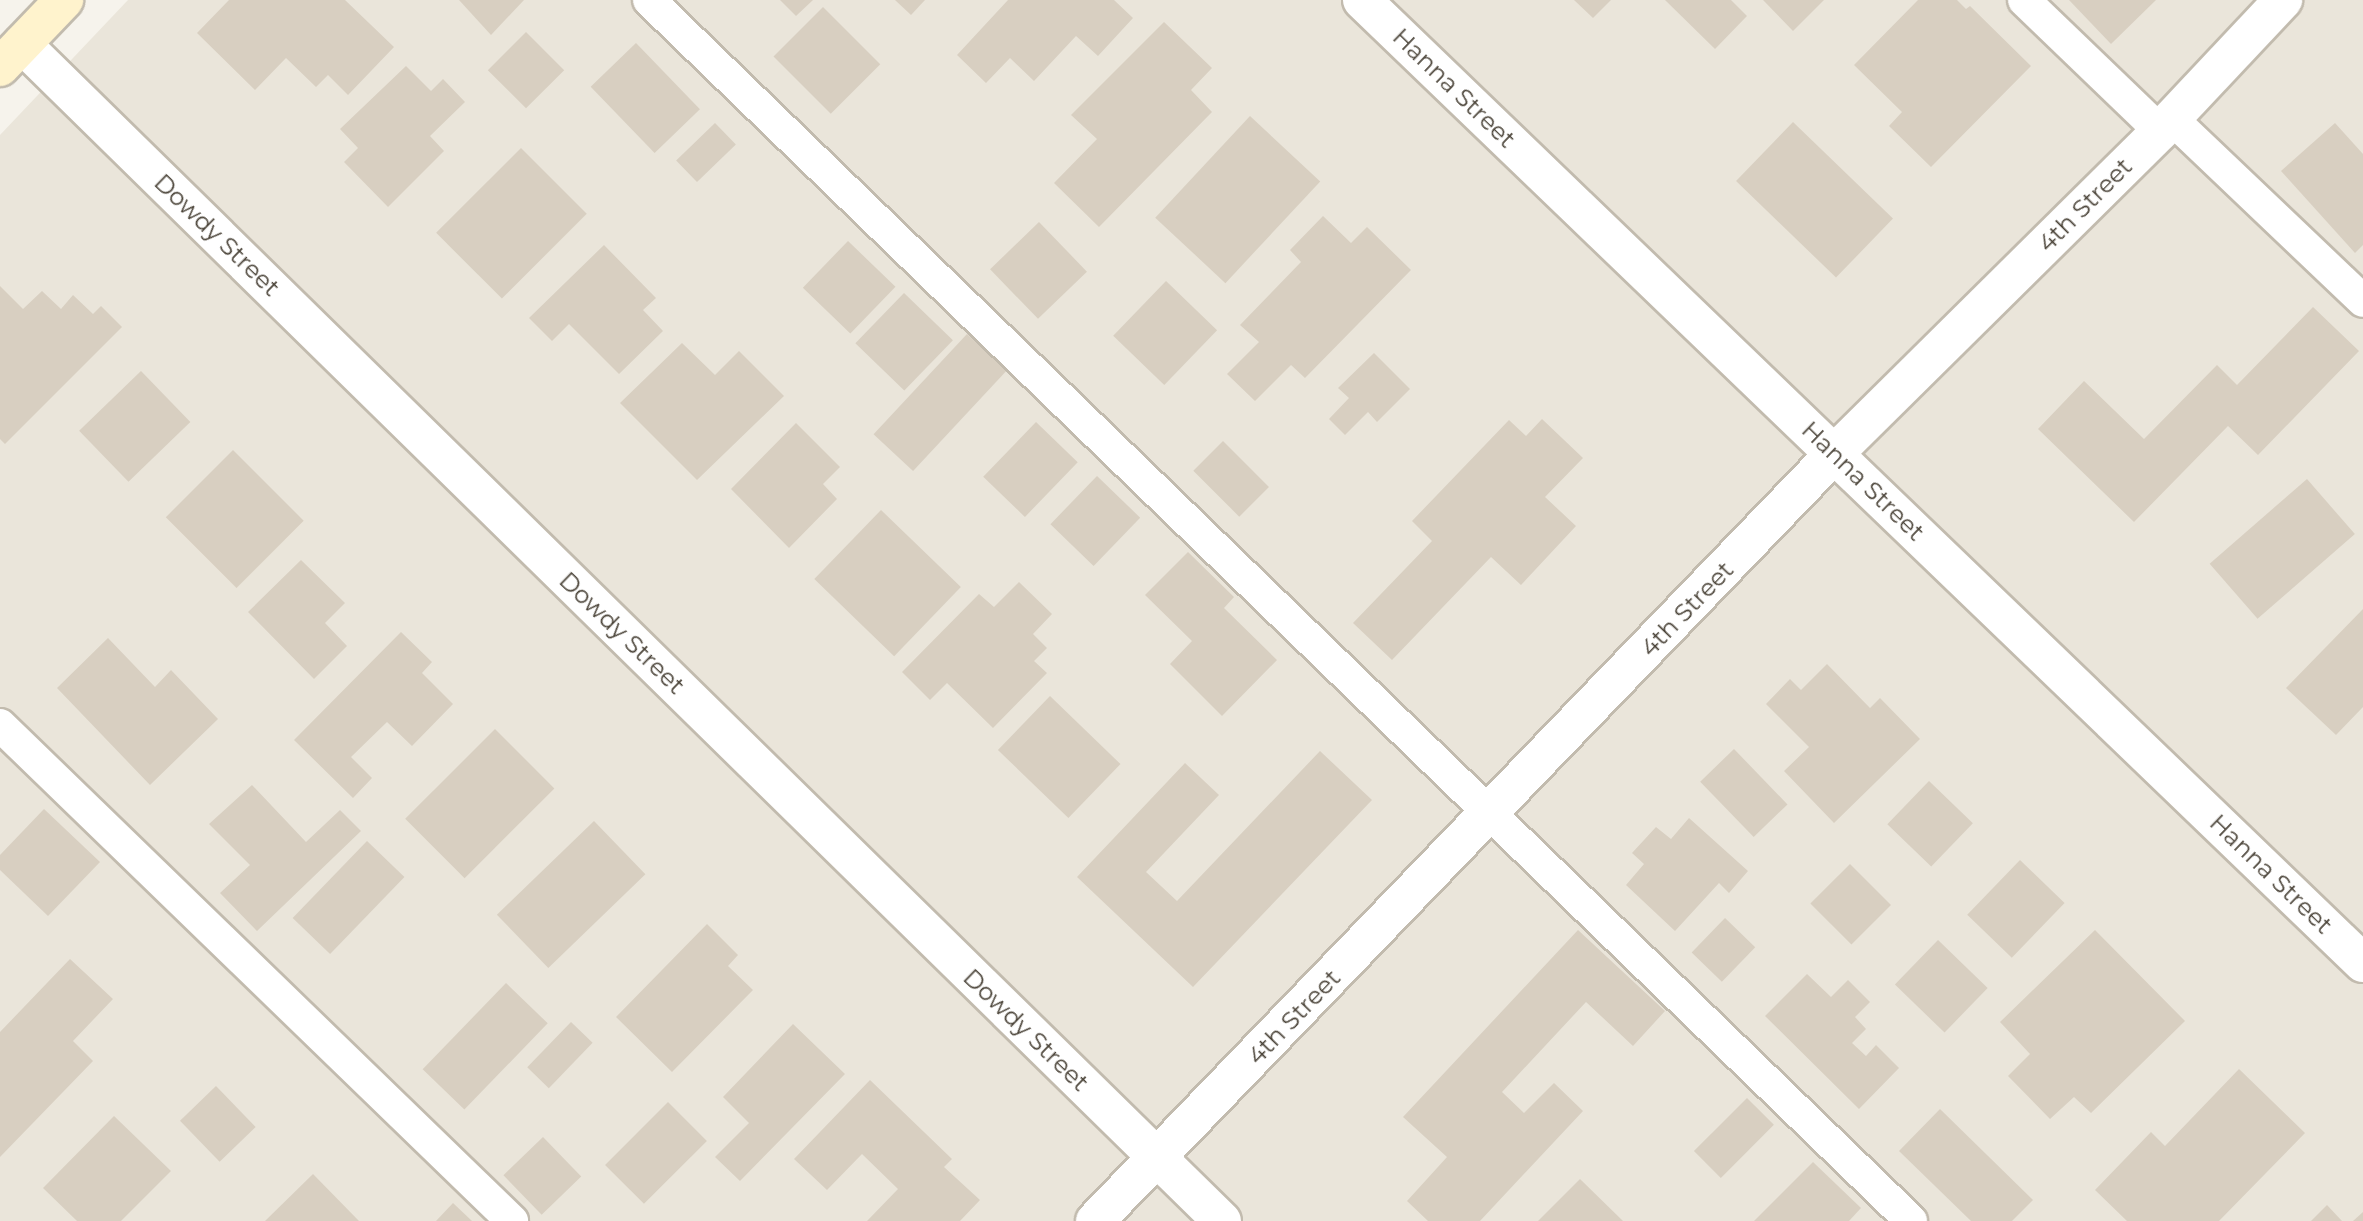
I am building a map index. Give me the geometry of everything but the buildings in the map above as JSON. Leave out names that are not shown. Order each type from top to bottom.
[{"type":"street","points":[[11,55],[64,0]]},
{"type":"street","name":"Hanna Street","points":[[1362,0],[2363,963]]},
{"type":"street","name":"4th Street","points":[[1096,1221],[1493,813],[1835,453],[2166,125],[2283,0]]},
{"type":"street","name":"Dowdy Street","points":[[11,55],[1222,1221]]},
{"type":"lane","points":[[649,0],[1493,813],[1911,1221]]},
{"type":"lane","points":[[2024,0],[2363,301]]},
{"type":"lane","points":[[0,725],[512,1221]]},
{"type":"shaded area","points":[[128,0],[2363,0],[2363,1221],[0,1221],[0,135]]}]
